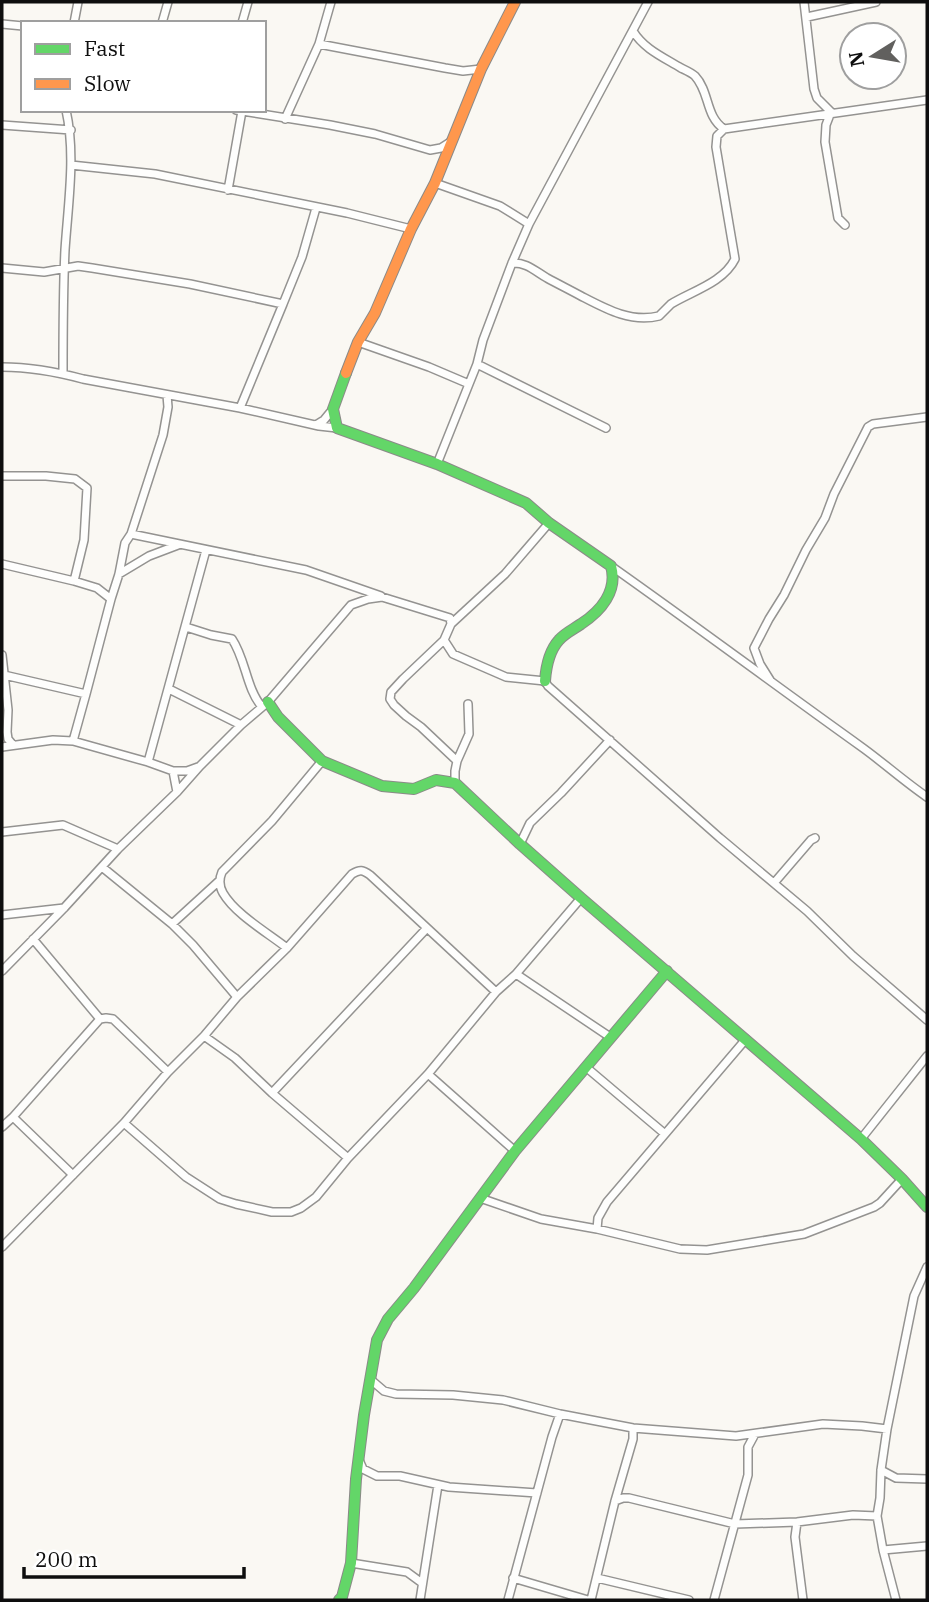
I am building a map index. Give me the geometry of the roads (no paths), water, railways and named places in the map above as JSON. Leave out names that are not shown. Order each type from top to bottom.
[{"type":"street","points":[[74,21],[78,2]]},
{"type":"street","points":[[163,21],[168,2]]},
{"type":"street","points":[[243,21],[248,2]]},
{"type":"street","points":[[285,119],[319,44],[331,2]]},
{"type":"street","points":[[437,464],[529,224],[648,2]]},
{"type":"street","points":[[804,2],[814,89],[817,98],[831,112]]},
{"type":"street","points":[[807,17],[876,2]]},
{"type":"street","points":[[314,425],[324,420],[333,409],[358,342],[435,183],[511,3]]},
{"type":"street","points":[[2,24],[21,26]]},
{"type":"street","points":[[633,31],[643,44],[695,76],[707,100],[712,118],[724,129]]},
{"type":"street","points":[[319,44],[463,71],[481,69]]},
{"type":"street","points":[[623,49],[643,44]]},
{"type":"street","points":[[512,263],[522,263],[616,313],[629,317],[659,316],[668,306],[728,270],[734,259],[716,147],[717,136],[724,129],[927,100]]},
{"type":"street","points":[[63,373],[64,267],[71,165],[71,130],[66,112]]},
{"type":"street","points":[[228,190],[239,112]]},
{"type":"street","points":[[245,112],[375,134],[430,150],[452,141]]},
{"type":"street","points":[[831,112],[826,125],[825,142],[838,218],[845,226]]},
{"type":"street","points":[[2,125],[71,130]]},
{"type":"street","points":[[71,165],[155,174],[376,219],[411,229]]},
{"type":"street","points":[[435,183],[500,206],[529,224]]},
{"type":"street","points":[[240,408],[302,257],[316,208]]},
{"type":"street","points":[[2,268],[44,272],[78,266],[177,282],[283,304]]},
{"type":"street","points":[[358,342],[469,384]]},
{"type":"street","points":[[477,364],[606,428]]},
{"type":"street","points":[[2,367],[63,373],[337,428],[437,464],[526,503],[549,523],[695,626],[927,797]]},
{"type":"street","points":[[73,741],[125,543],[131,534],[163,435],[168,407],[167,395]]},
{"type":"street","points":[[333,409],[337,428]]},
{"type":"street","points":[[773,685],[754,648],[825,518],[834,494],[868,427],[873,424],[927,417]]},
{"type":"street","points":[[2,476],[75,479],[87,488],[85,540],[74,581]]},
{"type":"street","points":[[457,761],[394,705],[390,699],[391,692],[444,640],[452,624],[505,574],[549,523]]},
{"type":"street","points":[[131,534],[306,570],[450,618],[452,624]]},
{"type":"street","points":[[119,574],[149,555],[178,545]]},
{"type":"street","points":[[148,762],[206,550]]},
{"type":"street","points":[[2,564],[74,581],[97,589],[111,599]]},
{"type":"street","points":[[611,566],[615,582],[612,591],[586,621],[557,643],[549,661],[545,681],[548,686],[807,911],[853,956],[927,1020]]},
{"type":"street","points":[[97,589],[116,584]]},
{"type":"street","points":[[350,586],[351,605]]},
{"type":"street","points":[[2,971],[241,724],[265,704],[351,605],[382,597]]},
{"type":"street","points":[[186,627],[232,639],[242,656],[251,688],[322,761],[382,786],[414,789],[436,780],[455,783],[581,898],[861,1139],[927,1207]]},
{"type":"street","points":[[444,640],[453,654],[506,677],[545,681]]},
{"type":"street","points":[[2,654],[8,710],[7,732],[13,745]]},
{"type":"street","points":[[4,675],[86,694]]},
{"type":"street","points":[[169,689],[241,724]]},
{"type":"street","points":[[455,783],[457,761],[469,734],[468,704]]},
{"type":"street","points":[[2,747],[53,740],[73,741],[173,771],[187,771],[200,766]]},
{"type":"street","points":[[520,844],[530,823],[610,740]]},
{"type":"street","points":[[172,924],[219,881],[222,872],[272,821],[322,761]]},
{"type":"street","points":[[173,771],[177,792]]},
{"type":"street","points":[[2,832],[63,825],[118,849]]},
{"type":"street","points":[[774,883],[811,839],[815,838]]},
{"type":"street","points":[[102,867],[172,924],[237,997]]},
{"type":"street","points":[[2,1247],[124,1123],[352,874],[363,870],[370,875],[496,992]]},
{"type":"street","points":[[219,881],[222,892],[242,914],[287,948]]},
{"type":"street","points":[[124,1123],[186,1177],[220,1199],[272,1212],[291,1212],[308,1204],[428,1074],[496,992],[516,974],[581,898]]},
{"type":"street","points":[[2,915],[64,908]]},
{"type":"street","points":[[272,1093],[427,928]]},
{"type":"street","points":[[33,939],[100,1019]]},
{"type":"street","points":[[339,1600],[351,1563],[356,1479],[377,1340],[388,1319],[515,1151],[667,971]]},
{"type":"street","points":[[516,974],[610,1037]]},
{"type":"street","points":[[2,1127],[100,1019],[113,1019],[168,1072]]},
{"type":"street","points":[[204,1036],[235,1058],[348,1158]]},
{"type":"street","points":[[597,1229],[598,1218],[607,1202],[746,1039]]},
{"type":"street","points":[[861,1139],[927,1056]]},
{"type":"street","points":[[587,1068],[665,1134]]},
{"type":"street","points":[[428,1074],[515,1151]]},
{"type":"street","points":[[13,1117],[73,1175]]},
{"type":"street","points":[[480,1198],[541,1219],[597,1229],[670,1248],[708,1250],[817,1230],[874,1207],[902,1179]]},
{"type":"street","points":[[896,1600],[877,1516],[881,1470],[914,1296],[927,1267]]},
{"type":"street","points":[[370,1379],[384,1391],[396,1394],[453,1395],[503,1400],[633,1428],[736,1436],[823,1423],[887,1429]]},
{"type":"street","points":[[508,1600],[560,1414]]},
{"type":"street","points":[[513,1578],[589,1600],[597,1578],[633,1428]]},
{"type":"street","points":[[714,1600],[748,1475],[748,1447],[755,1434]]},
{"type":"street","points":[[736,1436],[748,1447]]},
{"type":"street","points":[[359,1460],[363,1469],[377,1476],[400,1476],[438,1485],[537,1493]]},
{"type":"street","points":[[881,1470],[896,1478]]},
{"type":"street","points":[[880,1484],[896,1478],[927,1479]]},
{"type":"street","points":[[420,1600],[438,1485]]},
{"type":"street","points":[[615,1501],[629,1498],[735,1524],[797,1522],[853,1515],[877,1516]]},
{"type":"street","points":[[797,1522],[795,1537],[803,1600]]},
{"type":"street","points":[[883,1550],[927,1546]]},
{"type":"street","points":[[351,1563],[407,1572],[422,1583]]},
{"type":"street","points":[[597,1578],[689,1600]]}]
